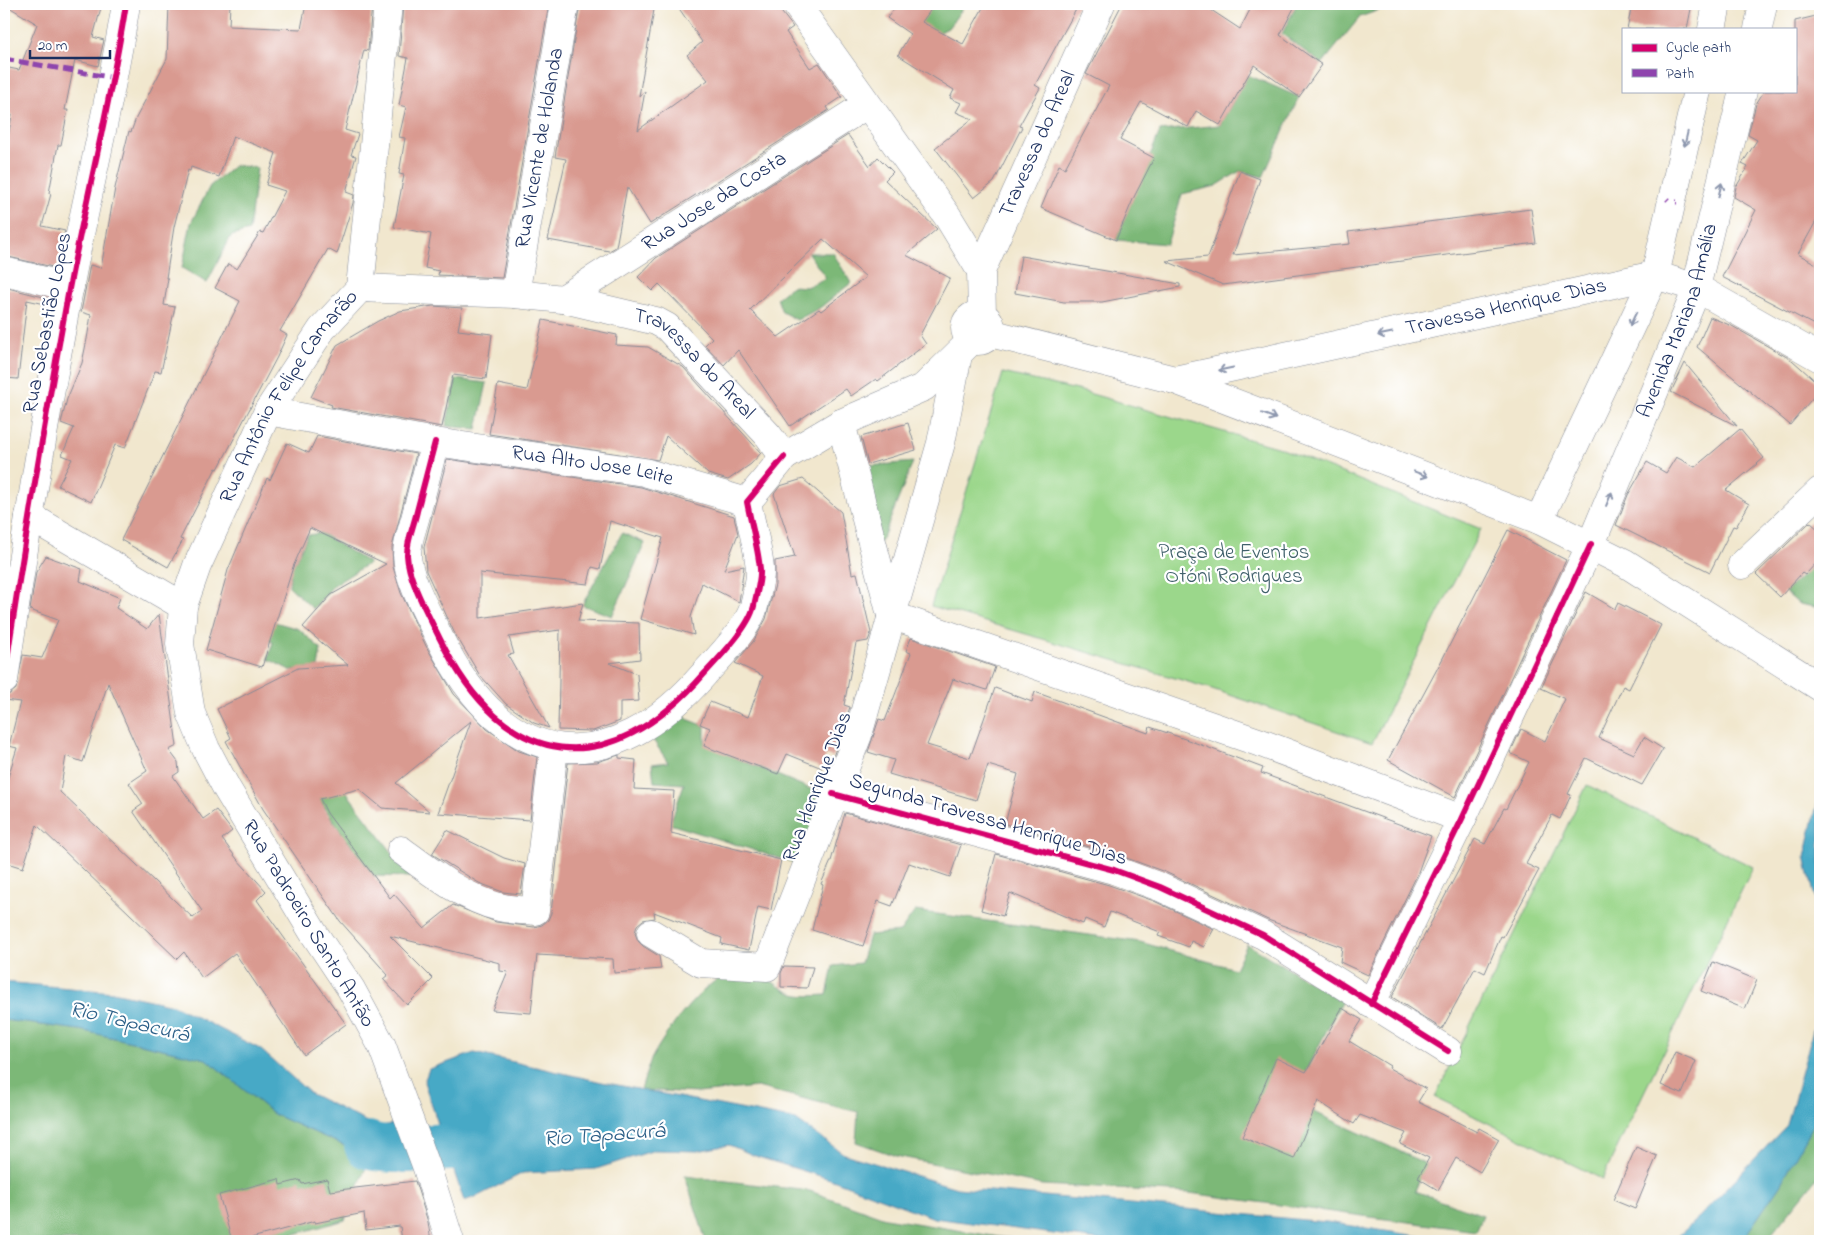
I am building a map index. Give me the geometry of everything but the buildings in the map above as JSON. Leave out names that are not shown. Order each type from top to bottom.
[{"type":"street","name":"Rua Sebastião Lopes","points":[[4,680],[6,648],[70,287],[114,78],[126,4]]},
{"type":"street","name":"Rua Antônio Felipe Camarão","points":[[183,606],[197,566],[268,412],[322,329],[360,288],[388,4]]},
{"type":"street","name":"Rua Vicente de Holanda","points":[[515,294],[565,4]]},
{"type":"street","points":[[796,4],[866,105],[948,217],[981,271]]},
{"type":"street","name":"Travessa do Areal","points":[[975,336],[981,271],[1101,4]]},
{"type":"street","points":[[1712,28],[1717,4]]},
{"type":"street","points":[[1758,28],[1764,4]]},
{"type":"street","name":"Avenida Mariana Amália","points":[[1539,520],[1655,275],[1669,179],[1697,92]]},
{"type":"street","name":"Avenida Mariana Amália","points":[[1371,1004],[1462,819],[1591,544],[1696,288],[1743,92]]},
{"type":"street","name":"Rua Jose da Costa","points":[[563,299],[866,105]]},
{"type":"street","points":[[4,271],[70,287]]},
{"type":"street","name":"Travessa Henrique Dias","points":[[1174,380],[1655,275],[1696,288],[1820,358]]},
{"type":"street","name":"Travessa do Areal","points":[[360,288],[515,294],[563,299],[656,321],[667,327],[768,435],[784,457]]},
{"type":"street","points":[[435,442],[407,555],[410,572],[449,658],[476,699],[516,733],[554,748],[607,745],[628,737],[682,700],[735,639],[753,609],[760,570],[747,502],[784,457],[841,423],[924,387],[975,336]]},
{"type":"street","name":"Travessa Henrique Dias","points":[[975,336],[1174,380],[1539,520],[1591,544],[1625,563],[1820,687]]},
{"type":"street","name":"Rua Henrique Dias","points":[[651,933],[701,963],[767,968],[858,735],[941,444],[975,336]]},
{"type":"street","name":"Rua Alto Jose Leite","points":[[268,412],[435,442],[644,472],[747,502]]},
{"type":"street","points":[[841,423],[892,615],[1261,743],[1462,819]]},
{"type":"street","points":[[1742,565],[1820,491]]},
{"type":"street","points":[[29,516],[183,606]]},
{"type":"street","name":"Rua Padroeiro Santo Antão","points":[[183,606],[180,644],[185,683],[191,713],[206,749],[227,789],[313,932],[351,989],[382,1046],[449,1238]]},
{"type":"street","points":[[401,850],[439,878],[466,894],[499,907],[535,911],[554,748]]},
{"type":"street","name":"Segunda Travessa Henrique Dias","points":[[834,794],[1114,870],[1160,887],[1263,936],[1448,1051]]},
{"type":"green space","points":[[922,4],[966,4],[948,28],[929,38],[909,26]]},
{"type":"green space","points":[[1297,4],[1396,4],[1360,17],[1322,64],[1282,34]]},
{"type":"green space","points":[[1248,75],[1299,97],[1263,177],[1240,171],[1216,186],[1182,194],[1167,244],[1116,240],[1160,131],[1220,125]]},
{"type":"green space","points":[[235,165],[257,168],[249,231],[231,236],[207,283],[182,268],[191,223],[210,186]]},
{"type":"green space","points":[[808,253],[833,253],[851,283],[821,307],[797,320],[782,312],[777,298],[792,286],[806,287],[826,278]]},
{"type":"green space","name":"Praça de Eventos Otóni Rodrigues","points":[[1003,373],[1081,391],[1280,448],[1481,529],[1372,743],[1212,689],[931,606]]},
{"type":"green space","points":[[456,379],[487,383],[477,429],[446,426]]},
{"type":"green space","points":[[913,462],[884,535],[878,544],[858,467]]},
{"type":"green space","points":[[321,533],[369,563],[334,585],[313,609],[289,586],[291,570],[308,535]]},
{"type":"green space","points":[[622,533],[645,543],[612,616],[582,605]]},
{"type":"green space","points":[[1820,559],[1820,608],[1799,604],[1785,592]]},
{"type":"green space","points":[[254,616],[299,629],[321,649],[318,667],[290,670],[268,659],[273,642],[246,634]]},
{"type":"green space","points":[[297,705],[350,797],[411,877],[374,876],[334,822],[308,780]]},
{"type":"green space","points":[[682,711],[687,719],[705,726],[705,745],[825,795],[798,864],[670,824],[684,784],[654,782],[652,764],[668,762],[651,737]]},
{"type":"green space","points":[[1587,785],[1753,867],[1602,1179],[1435,1097]]},
{"type":"green space","points":[[915,911],[1140,942],[1235,969],[1247,944],[1342,1001],[1300,1082],[1288,1099],[1426,1164],[1415,1191],[1483,1215],[1476,1231],[1189,1193],[1042,1185],[896,1156],[856,1142],[858,1112],[757,1087],[698,1093],[641,1090],[652,1058],[671,1028],[682,1013],[709,985],[724,975],[738,969],[751,968],[789,992],[808,996],[827,995],[833,966],[861,963],[869,935],[900,932]]},
{"type":"green space","points":[[4,1020],[80,1030],[206,1059],[275,1115],[370,1157],[345,1220],[270,1241],[4,1241]]},
{"type":"green space","points":[[1820,1113],[1820,1174],[1770,1236],[1772,1241],[1742,1241],[1780,1185]]},
{"type":"green space","points":[[685,1176],[810,1191],[885,1218],[999,1237],[1037,1241],[706,1241]]},
{"type":"water","points":[[1820,792],[1820,918],[1805,857]]},
{"type":"water","points":[[4,982],[113,992],[173,1005],[260,1049],[311,1094],[377,1127],[396,1123],[410,1161],[370,1157],[275,1115],[206,1059],[80,1030],[4,1020]]},
{"type":"water","points":[[1820,1005],[1820,1113],[1780,1185],[1742,1241],[1673,1241],[1700,1216],[1787,1125]]},
{"type":"water","points":[[474,1053],[602,1082],[796,1120],[844,1154],[957,1188],[1327,1222],[1450,1241],[1106,1241],[934,1218],[830,1179],[758,1157],[729,1145],[697,1151],[655,1150],[596,1169],[523,1173],[464,1201],[424,1082],[429,1069]]},
{"type":"waterway","name":"Rio Tapacurá","points":[[368,1145],[380,1148],[415,1149],[511,1142]]},
{"type":"marked path","points":[[4,59],[115,78]]},
{"type":"cycle path","points":[[4,680],[60,338],[126,4]]},
{"type":"cycle path","points":[[435,442],[407,549],[408,565],[415,586],[440,639],[466,683],[495,716],[527,737],[561,748],[596,746],[632,733],[669,709],[705,673],[733,641],[751,614],[760,578],[758,552],[747,502],[784,457]]},
{"type":"cycle path","points":[[1371,1004],[1462,819],[1591,544]]},
{"type":"cycle path","points":[[833,794],[1114,870],[1160,887],[1263,935],[1448,1051]]}]
